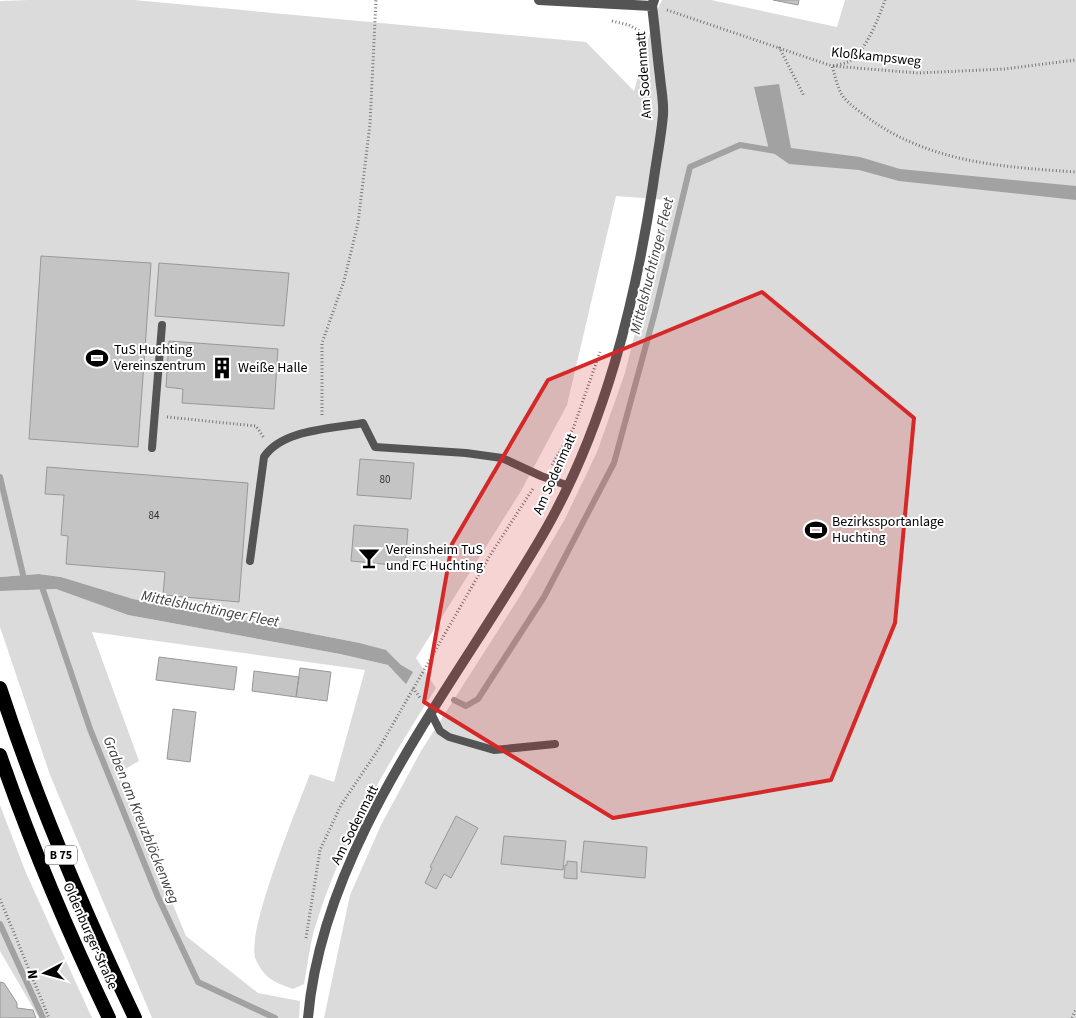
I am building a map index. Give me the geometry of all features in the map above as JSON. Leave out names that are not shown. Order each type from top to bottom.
[{"type":"highway","name":"B 75","points":[[0,688],[17,741],[60,851],[135,1018]]},
{"type":"highway","name":"Oldenburger Straße","points":[[0,755],[17,806],[47,879],[109,1018]]},
{"type":"street","points":[[539,0],[653,3]]},
{"type":"street","name":"Am Sodenmatt","points":[[308,1018],[320,952],[351,857],[431,713],[545,530],[569,486],[598,410],[620,341],[645,234],[664,113],[653,3]]},
{"type":"lane","points":[[152,448],[162,325]]},
{"type":"lane","points":[[250,561],[258,486],[264,457],[271,446],[285,438],[363,423],[375,447],[466,452],[502,458],[541,476],[569,486]]},
{"type":"lane","points":[[431,713],[440,731],[449,737],[494,750],[555,744]]},
{"type":"path","points":[[322,431],[322,343],[344,281],[358,222],[370,124],[376,0]]},
{"type":"path","points":[[885,0],[878,18],[860,51],[849,62],[832,66],[842,95],[865,115],[913,145],[961,159],[1015,168],[1076,172]]},
{"type":"path","name":"Kloßkampsweg","points":[[653,3],[832,66],[918,73],[1004,69],[1076,60]]},
{"type":"path","points":[[610,20],[629,24],[645,35]]},
{"type":"path","points":[[780,47],[804,96]]},
{"type":"path","points":[[305,946],[320,850],[341,805],[378,750],[489,557],[541,476],[549,470],[573,430],[601,349]]},
{"type":"path","points":[[154,415],[256,426],[271,446]]},
{"type":"path","points":[[0,899],[49,1018]]},
{"type":"path","points":[[1072,1018],[1076,1009]]},
{"type":"highlighted area","points":[[762,292],[914,418],[895,623],[831,780],[613,818],[424,702],[452,544],[548,380]]},
{"type":"shaded area","points":[[134,0],[586,42],[634,91],[655,14],[662,0],[711,0],[837,27],[845,0],[1076,0],[1076,1018],[324,1018],[350,895],[381,825],[421,751],[520,596],[565,519],[597,452],[625,373],[668,200],[616,196],[567,405],[521,491],[416,658],[436,688],[385,772],[340,860],[315,929],[304,984],[293,989],[275,982],[263,972],[256,960],[254,946],[258,925],[284,840],[310,774],[334,782],[365,670],[92,632],[139,761],[118,773],[186,936],[258,993],[300,1001],[299,1018],[152,1018],[50,775],[0,627],[0,591],[56,589],[128,615],[340,654],[388,665],[406,683],[395,659],[385,651],[360,643],[132,599],[61,577],[39,574],[0,577],[0,1]]},
{"type":"shaded area","points":[[779,84],[791,148],[860,157],[900,169],[1076,186],[1076,200],[899,181],[859,170],[789,164],[769,150],[754,87]]},
{"type":"shaded area","points":[[39,574],[61,577],[133,599],[360,643],[386,650],[401,665],[413,672],[406,684],[388,665],[340,654],[128,615],[56,589],[0,591],[0,577]]},
{"type":"shaded area","points":[[0,805],[26,873],[92,1018],[39,1018],[0,951]]},
{"type":"building","points":[[773,0],[799,0],[798,5]]},
{"type":"building","points":[[41,256],[151,263],[138,447],[29,439]]},
{"type":"building","points":[[159,263],[289,273],[284,326],[155,316]]},
{"type":"building","name":"Weiße Halle","points":[[169,341],[278,349],[274,409],[182,403],[183,389],[166,387]]},
{"type":"building","points":[[360,459],[414,463],[411,499],[357,495]]},
{"type":"building","points":[[47,467],[248,483],[239,602],[163,595],[165,572],[66,564],[68,536],[61,535],[64,495],[45,494]]},
{"type":"building","points":[[354,525],[408,529],[405,566],[351,561]]},
{"type":"building","points":[[159,657],[237,667],[234,690],[156,680]]},
{"type":"building","points":[[300,668],[331,672],[327,701],[296,697]]},
{"type":"building","points":[[254,671],[299,677],[296,697],[252,691]]},
{"type":"building","points":[[173,709],[196,712],[190,762],[167,759]]},
{"type":"building","points":[[456,816],[478,828],[451,878],[444,874],[436,889],[425,883],[432,868],[430,867]]},
{"type":"building","points":[[504,836],[566,841],[563,870],[501,864]]},
{"type":"building","points":[[584,841],[647,847],[645,878],[581,872]]},
{"type":"building","points":[[567,861],[577,862],[577,879],[564,878]]},
{"type":"building","points":[[0,982],[4,983],[17,1003],[17,1008],[33,1010],[36,1018],[0,1018]]},
{"type":"waterway","name":"Mittelshuchtinger Fleet","points":[[454,700],[466,706],[478,699],[544,597],[614,463],[655,312],[690,167],[740,145],[776,151]]},
{"type":"waterway","points":[[0,477],[25,583]]},
{"type":"waterway","name":"Graben am Kreuzblöckenweg","points":[[41,584],[90,729],[158,897],[198,982],[275,1018]]},
{"type":"waterway","points":[[0,924],[43,1018]]},
{"type":"place","name":"TuS Huchting Vereinszentrum","points":[[97,358]]},
{"type":"place","name":"Weiße Halle","points":[[222,368]]},
{"type":"place","name":"Bezirkssportanlage Huchting","points":[[816,530]]},
{"type":"place","name":"Vereinsheim TuS und FC Huchting","points":[[369,558]]}]
